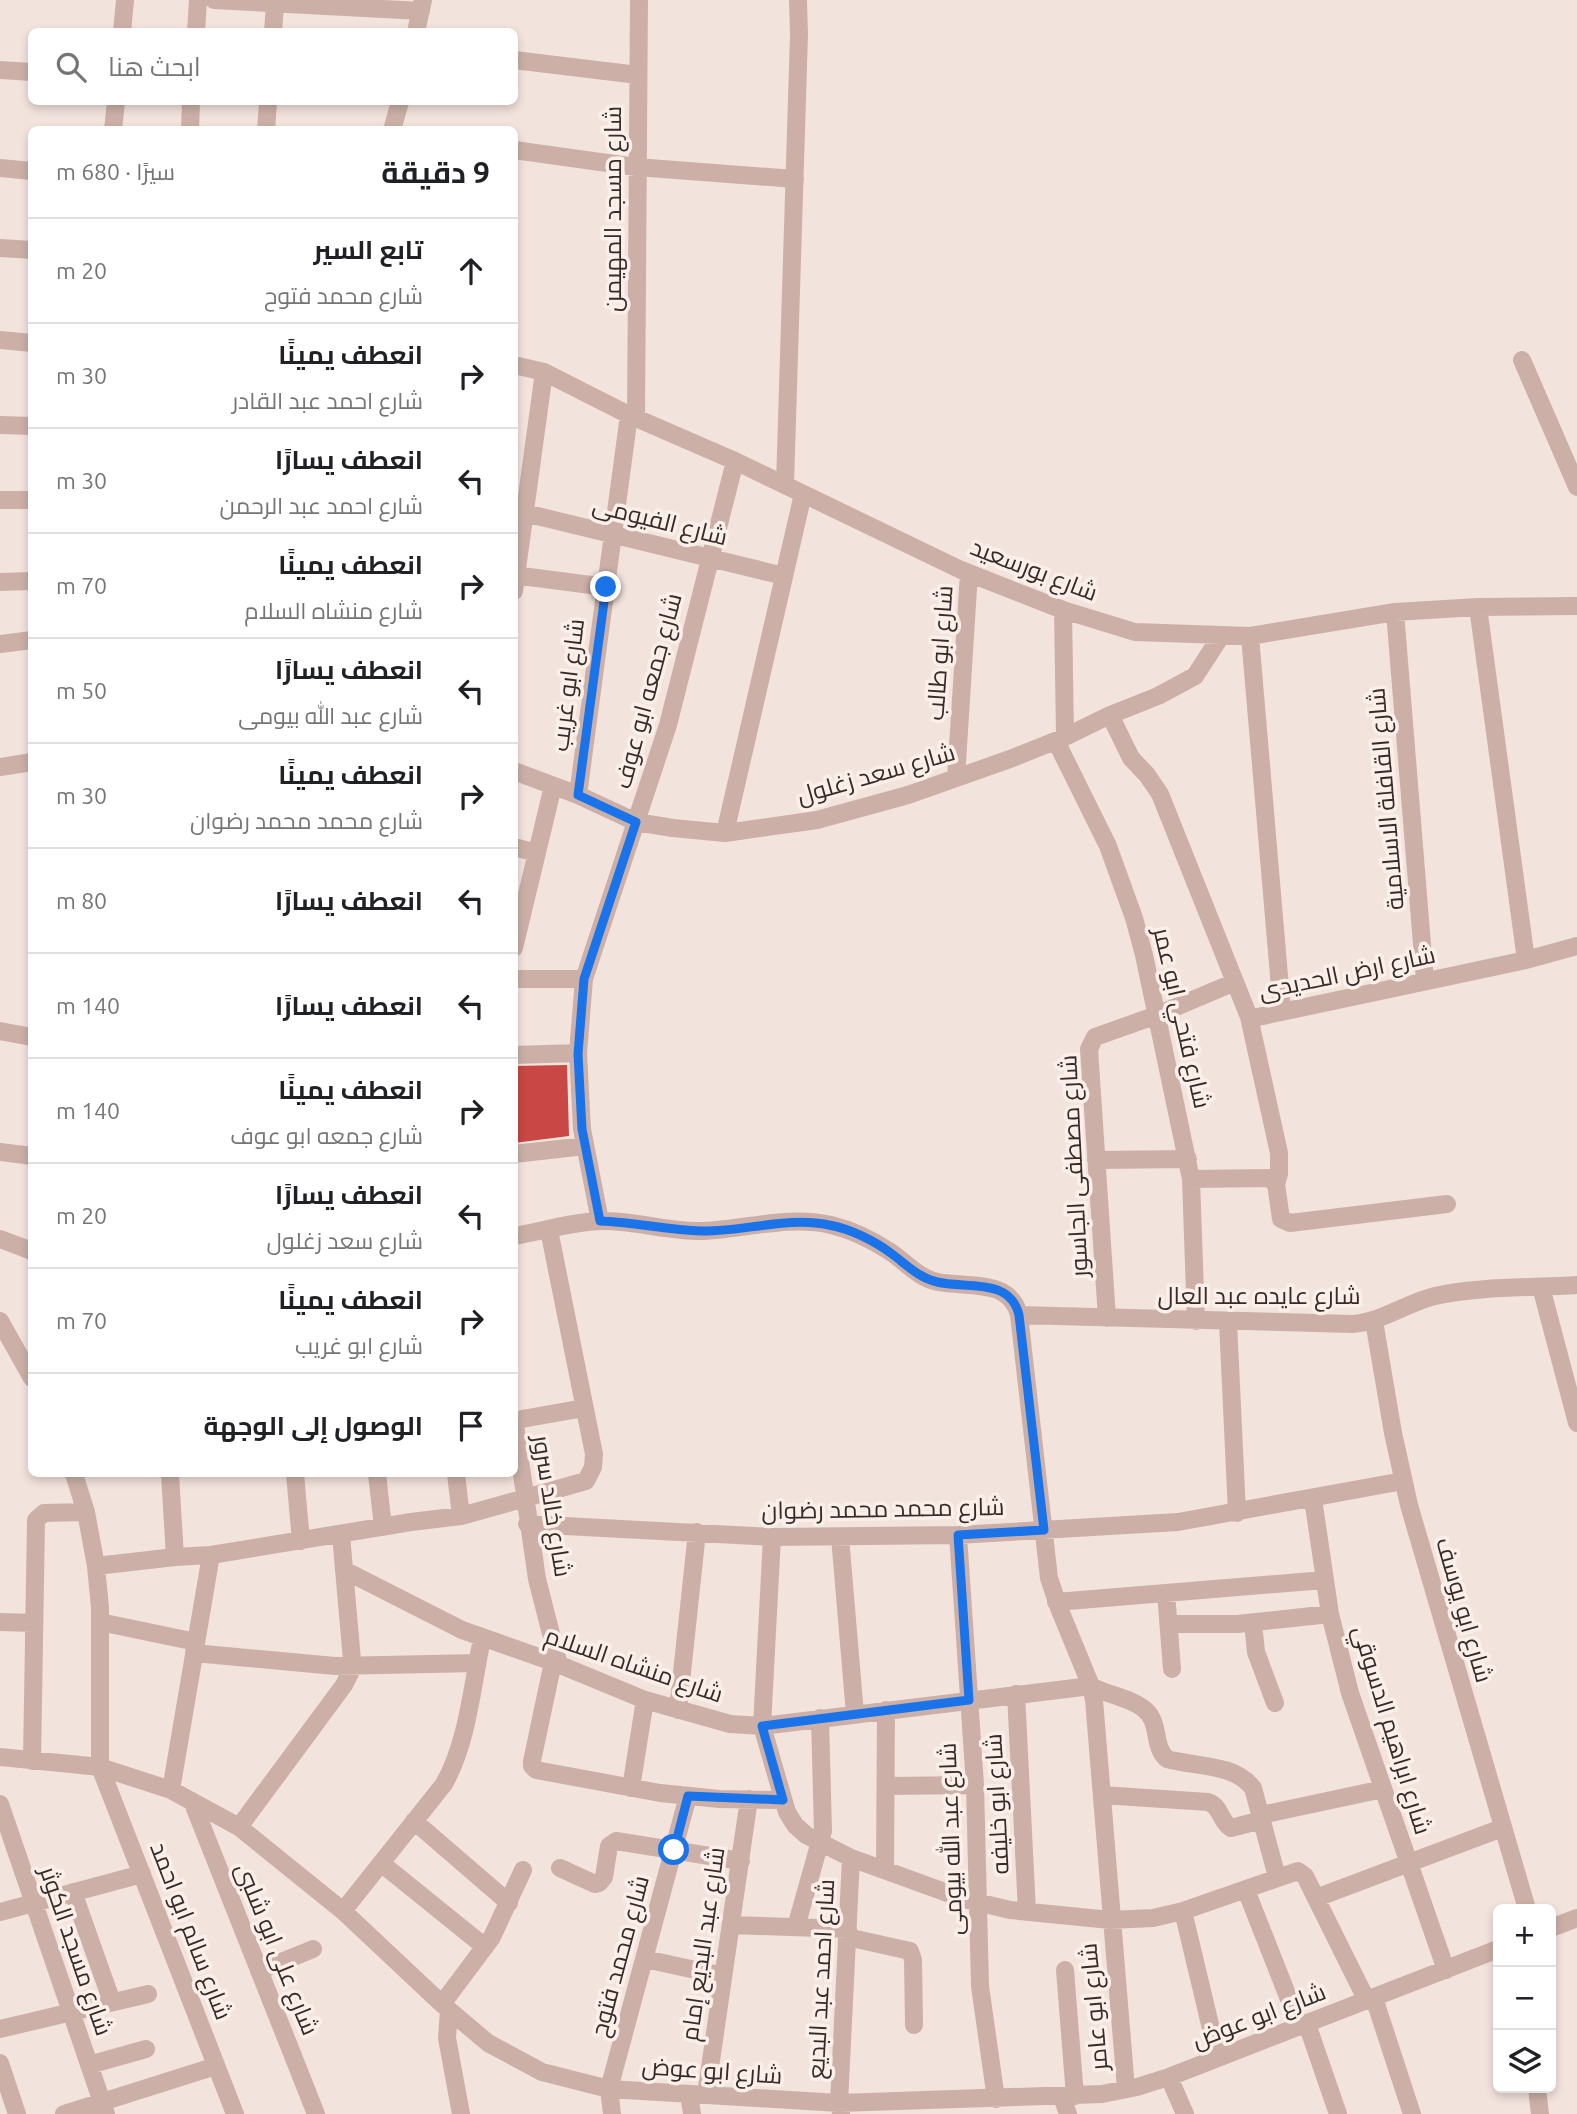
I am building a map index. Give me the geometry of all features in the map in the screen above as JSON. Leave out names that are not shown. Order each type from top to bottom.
[{"type":"street","points":[[122,28],[125,0]]},
{"type":"street","points":[[196,28],[198,0]]},
{"type":"street","points":[[214,0],[275,4],[422,6],[417,28]]},
{"type":"street","name":"شارع مسجد المهيمن","points":[[633,417],[639,0]]},
{"type":"street","points":[[785,484],[798,0]]},
{"type":"street","points":[[273,28],[275,4]]},
{"type":"street","points":[[518,60],[638,75]]},
{"type":"street","points":[[0,70],[28,72]]},
{"type":"street","points":[[113,126],[116,105]]},
{"type":"street","points":[[190,126],[191,105]]},
{"type":"street","points":[[265,126],[268,105]]},
{"type":"street","points":[[393,126],[399,105]]},
{"type":"street","points":[[518,151],[636,167],[794,179]]},
{"type":"street","points":[[0,168],[28,171]]},
{"type":"street","points":[[0,248],[28,250]]},
{"type":"street","points":[[0,340],[28,343]]},
{"type":"street","points":[[1522,360],[1577,487]]},
{"type":"street","name":"شارع بورسعيد","points":[[518,366],[544,372],[633,417],[785,484],[969,573],[1063,610],[1135,632],[1250,636],[1395,612],[1478,607],[1577,606]]},
{"type":"street","points":[[518,560],[544,372]]},
{"type":"street","name":"شارع ابو غريب","points":[[578,795],[613,534],[633,417]]},
{"type":"street","points":[[0,425],[28,426]]},
{"type":"street","name":"شارع جمعه ابو عوف","points":[[600,1221],[585,1146],[578,1054],[584,979],[668,725],[735,461]]},
{"type":"street","points":[[725,833],[803,494]]},
{"type":"street","points":[[0,500],[28,500]]},
{"type":"street","name":"شارع الفيومى","points":[[525,513],[784,576]]},
{"type":"street","name":"شارع ابو طالب","points":[[956,778],[969,573]]},
{"type":"street","points":[[518,580],[606,587]]},
{"type":"street","points":[[0,582],[28,582]]},
{"type":"street","points":[[1478,607],[1526,960]]},
{"type":"street","points":[[1061,739],[1063,610]]},
{"type":"street","name":"شارع القافلة الاسلامية","points":[[1395,612],[1425,981]]},
{"type":"street","name":"شارع سعد زغلول","points":[[518,773],[578,795],[636,822],[725,833],[817,820],[908,795],[956,778],[1061,739],[1158,696],[1195,676],[1221,636]]},
{"type":"street","points":[[1250,636],[1282,1011]]},
{"type":"street","points":[[0,644],[28,640]]},
{"type":"street","name":"شارع ارض الحديدى","points":[[1110,715],[1130,758],[1147,775],[1160,794],[1249,1017],[1526,960],[1577,946]]},
{"type":"street","name":"شارع فتحي ابو عمر","points":[[1061,739],[1122,882],[1134,918],[1157,1015],[1191,1178],[1196,1321]]},
{"type":"street","points":[[0,767],[28,763]]},
{"type":"street","points":[[520,901],[537,853],[553,786]]},
{"type":"street","points":[[518,849],[537,853]]},
{"type":"street","points":[[518,979],[584,979]]},
{"type":"street","name":"شارع مصطفى الجاسور","points":[[1107,1318],[1089,1049],[1091,1042],[1095,1037],[1236,982]]},
{"type":"street","points":[[1249,1017],[1279,1153],[1276,1184],[1279,1213],[1285,1222],[1447,1204]]},
{"type":"street","points":[[0,1031],[28,1037]]},
{"type":"street","points":[[518,1055],[578,1054]]},
{"type":"street","points":[[518,1154],[585,1146]]},
{"type":"street","points":[[0,1152],[28,1156]]},
{"type":"street","points":[[1096,1160],[1188,1159]]},
{"type":"street","points":[[1191,1178],[1264,1177],[1276,1184]]},
{"type":"street","points":[[518,1235],[600,1221],[701,1231],[783,1223],[829,1224],[867,1239],[926,1278],[939,1283],[1002,1291],[1014,1301],[1019,1315]]},
{"type":"street","points":[[96,1566],[174,1556],[211,1555],[461,1516],[586,1481],[591,1475],[594,1454],[548,1230]]},
{"type":"street","points":[[0,1239],[28,1250]]},
{"type":"street","name":"شارع عايده عبد العال","points":[[1019,1315],[1352,1324],[1374,1321],[1405,1306],[1436,1296],[1577,1285]]},
{"type":"street","points":[[1541,1287],[1577,1423]]},
{"type":"street","name":"شارع ابو عامر","points":[[1019,1315],[1049,1578],[1056,1602],[1091,1686],[1096,1713],[1110,1920],[1126,2089]]},
{"type":"street","points":[[0,1321],[28,1371]]},
{"type":"street","name":"شارع ابو يوسف","points":[[1374,1321],[1403,1481],[1525,1904]]},
{"type":"street","points":[[1228,1322],[1237,1513]]},
{"type":"street","name":"شارع خالد سرور","points":[[518,1421],[584,1408]]},
{"type":"street","name":"شارع خالد سرور","points":[[518,1454],[537,1579],[556,1663]]},
{"type":"street","points":[[75,1477],[86,1512],[96,1566],[100,1622],[100,1767]]},
{"type":"street","points":[[170,1477],[174,1556]]},
{"type":"street","points":[[295,1477],[301,1541]]},
{"type":"street","points":[[377,1477],[383,1527]]},
{"type":"street","points":[[456,1477],[461,1516]]},
{"type":"street","name":"شارع محمد محمد رضوان","points":[[527,1524],[772,1537],[958,1535],[1178,1522],[1403,1481]]},
{"type":"street","name":"شارع ابراهيم الدسوقي","points":[[1313,1499],[1330,1614],[1350,1693],[1446,1970]]},
{"type":"street","points":[[32,1761],[36,1520],[44,1513],[86,1512]]},
{"type":"street","points":[[678,1710],[697,1532]]},
{"type":"street","points":[[239,1827],[344,1685],[351,1666],[341,1535]]},
{"type":"street","name":"شارع عبد الله بيومى","points":[[958,1535],[975,1785],[982,2012],[996,2099]]},
{"type":"street","points":[[772,1537],[762,1726],[783,1800],[795,1825],[806,1835],[852,1858],[979,1903],[1110,1920],[1153,1918],[1183,1911],[1298,1871],[1302,1873],[1371,1999],[1412,2114]]},
{"type":"street","points":[[840,1537],[856,1714]]},
{"type":"street","points":[[171,1790],[211,1555]]},
{"type":"street","name":"شارع منشاه السلام","points":[[344,1570],[482,1639],[556,1663],[645,1700],[730,1724],[762,1726],[1091,1686]]},
{"type":"street","points":[[1056,1602],[1324,1580]]},
{"type":"street","points":[[1166,1593],[1172,1669]]},
{"type":"street","points":[[1169,1624],[1253,1623],[1330,1614]]},
{"type":"street","points":[[0,1622],[34,1623]]},
{"type":"street","points":[[100,1622],[195,1648],[351,1666],[477,1663]]},
{"type":"street","points":[[1253,1623],[1256,1652],[1275,1703]]},
{"type":"street","points":[[343,1911],[444,1784],[456,1759],[482,1639]]},
{"type":"street","points":[[556,1663],[532,1766],[542,1772],[688,1796],[783,1800]]},
{"type":"street","points":[[1091,1686],[1143,1708],[1155,1726],[1158,1748],[1167,1759],[1235,1772],[1246,1779],[1253,1788],[1261,1818],[1284,1875]]},
{"type":"street","name":"شارع ابو خليفه","points":[[1016,1694],[1027,1911]]},
{"type":"street","points":[[631,1788],[645,1700]]},
{"type":"street","points":[[885,1870],[886,1710]]},
{"type":"street","points":[[796,1927],[824,1820],[820,1718]]},
{"type":"street","name":"شارع ابو عوض","points":[[0,1757],[100,1767],[171,1790],[192,1801],[239,1827],[343,1911],[445,2007],[488,2043],[542,2072],[609,2089],[697,2094],[766,2107],[840,2108],[996,2099],[1068,2102],[1169,2077],[1493,1951]]},
{"type":"street","name":"شارع سالم ابو احمد","points":[[100,1767],[234,2114]]},
{"type":"street","points":[[886,1786],[975,1785]]},
{"type":"street","points":[[1102,1795],[1209,1802],[1216,1806],[1226,1825],[1231,1828],[1261,1818],[1383,1789]]},
{"type":"street","name":"شارع محمد فتوح","points":[[609,2089],[688,1796]]},
{"type":"street","name":"شارع عبد البديع إمام","points":[[692,2114],[723,1976],[749,1799]]},
{"type":"street","name":"شارع على ابو شلبى","points":[[192,1801],[316,2114]]},
{"type":"street","name":"شارع مسجد الكوثر","points":[[0,1804],[104,2108]]},
{"type":"street","points":[[414,1821],[509,1903]]},
{"type":"street","points":[[1316,1898],[1502,1828]]},
{"type":"street","points":[[560,1868],[595,1884],[599,1883],[604,1877],[608,1850],[612,1843],[621,1841],[741,1861]]},
{"type":"street","name":"شارع احمد عبد البديع","points":[[840,2108],[852,1858]]},
{"type":"street","points":[[381,1863],[485,1947]]},
{"type":"street","points":[[461,2114],[447,2038],[445,2007],[485,1947],[523,1870]]},
{"type":"street","points":[[0,1912],[142,1874]]},
{"type":"street","points":[[1245,1890],[1304,2025],[1338,2114]]},
{"type":"street","points":[[73,1892],[112,2002]]},
{"type":"street","points":[[1183,1911],[1218,2058]]},
{"type":"street","points":[[1556,1926],[1577,1918]]},
{"type":"street","points":[[731,1925],[796,1927],[848,1933],[909,1951],[913,1961],[914,2025]]},
{"type":"street","points":[[259,1971],[313,1949]]},
{"type":"street","points":[[645,1959],[723,1976]]},
{"type":"street","points":[[1065,1970],[1068,2102]]},
{"type":"street","points":[[0,2029],[148,1994]]},
{"type":"street","points":[[89,2065],[145,2049]]},
{"type":"street","points":[[0,2063],[17,2114]]},
{"type":"street","points":[[64,2114],[104,2108],[216,2066]]},
{"type":"street","points":[[1169,2077],[1185,2114]]},
{"type":"street","points":[[609,2089],[612,2114]]},
{"type":"street","points":[[1538,2093],[1540,2114]]},
{"type":"building","points":[[567,1065],[569,1136],[518,1142],[518,1066]]},
{"type":"route","points":[[606,587],[578,795],[636,822],[584,979],[578,1054],[582,1129],[600,1221],[701,1231],[783,1223],[829,1224],[867,1239],[926,1278],[939,1283],[993,1288],[1009,1295],[1017,1306],[1019,1315],[1044,1530],[958,1535],[969,1700],[762,1726],[783,1800],[688,1796],[674,1850]]}]
